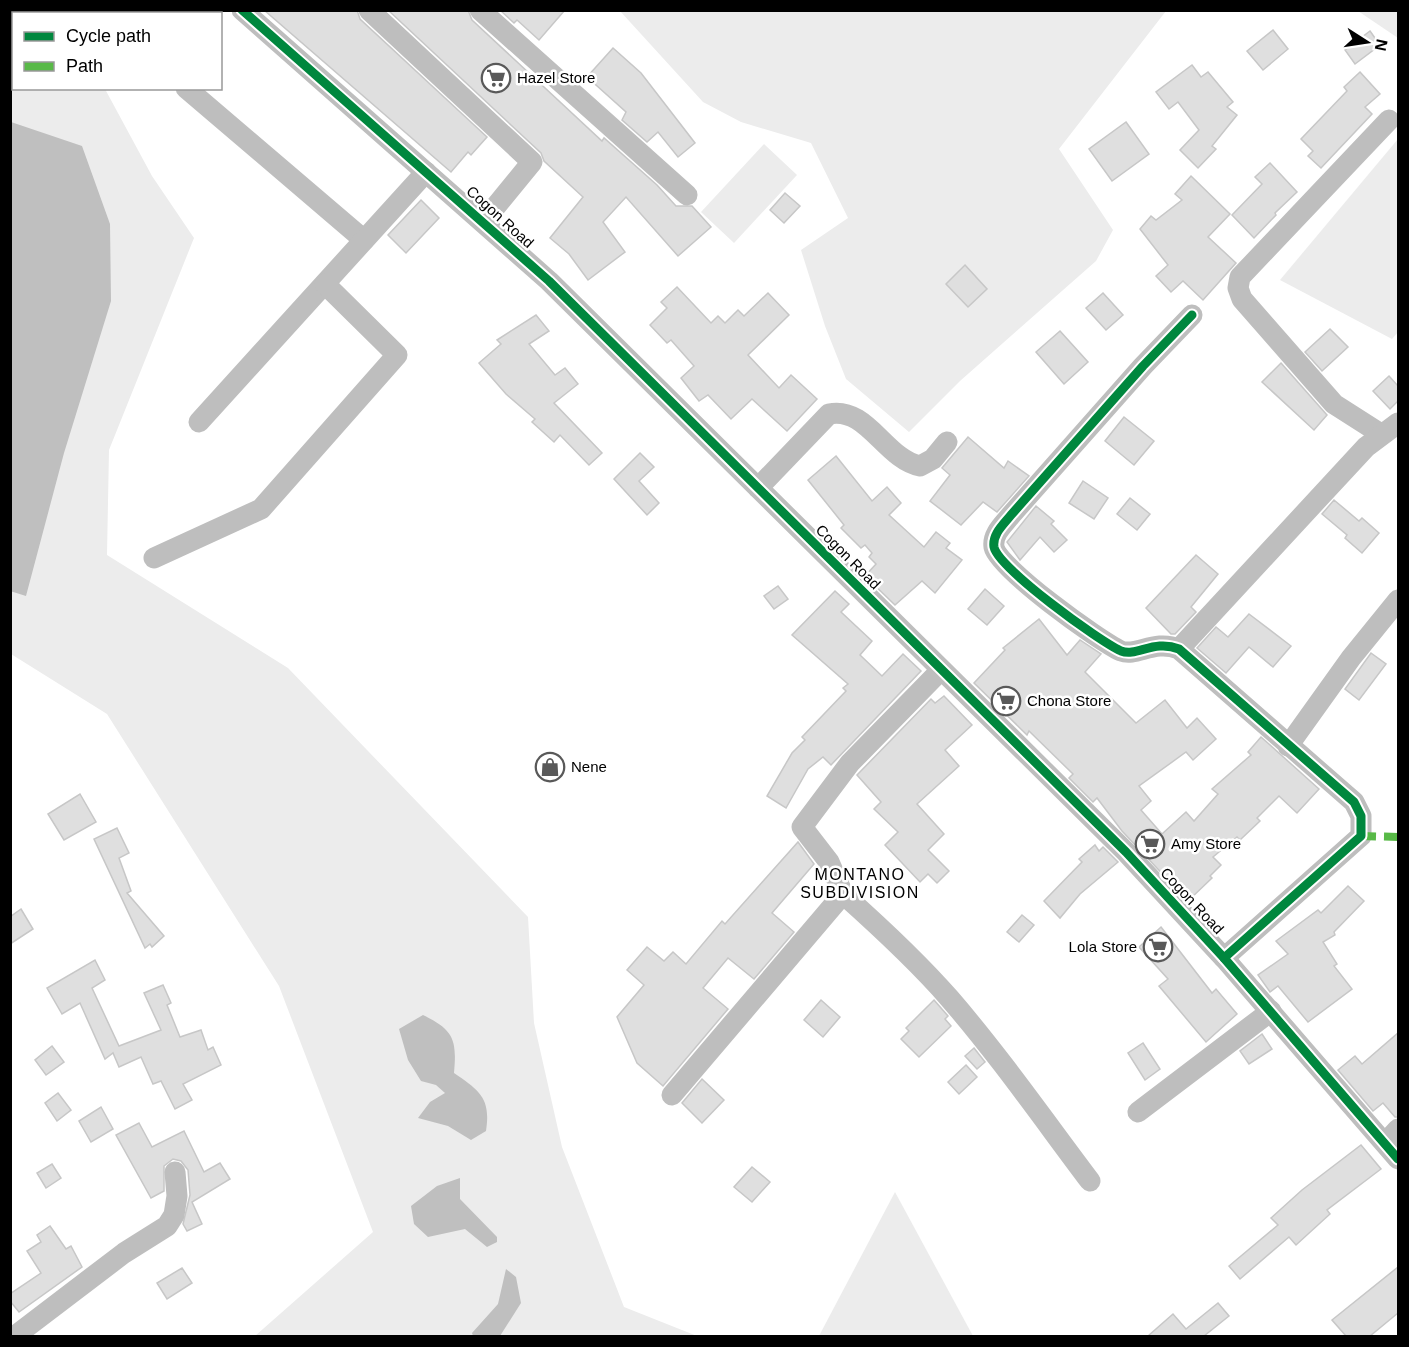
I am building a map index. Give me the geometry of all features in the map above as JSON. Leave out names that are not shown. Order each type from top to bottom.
[{"type":"street","name":"Cogon Road","points":[[242,10],[549,281],[940,671],[1126,852],[1394,1143]]},
{"type":"street","points":[[369,10],[532,162],[483,222]]},
{"type":"street","points":[[480,10],[687,195]]},
{"type":"street","points":[[188,90],[364,240]]},
{"type":"street","points":[[1179,649],[1393,430],[1334,404],[1242,299],[1238,288],[1240,277],[1389,120]]},
{"type":"street","points":[[199,422],[426,172]]},
{"type":"street","points":[[154,558],[261,509],[397,355],[325,284]]},
{"type":"street","points":[[1192,315],[1143,366],[1011,515],[996,533],[994,547],[1002,561],[1041,596],[1121,651],[1162,644],[1179,649],[1354,802],[1361,816],[1361,836],[1224,958]]},
{"type":"street","points":[[758,488],[829,414],[841,412],[858,419],[907,464],[920,466],[933,459],[947,442]]},
{"type":"street","points":[[1288,746],[1351,658],[1398,600]]},
{"type":"street","points":[[940,671],[850,763],[802,826],[829,862],[843,894],[894,939],[950,999],[1010,1073],[1090,1181]]},
{"type":"street","points":[[672,1095],[843,894]]},
{"type":"street","points":[[1138,1112],[1271,1011]]},
{"type":"street","points":[[15,1336],[124,1253],[166,1226],[174,1215],[177,1196],[175,1172]]},
{"type":"shaded area","points":[[620,11],[1166,11],[1059,149],[1113,230],[1096,261],[960,381],[909,432],[846,379],[825,326],[801,250],[848,218],[811,143],[741,122],[703,102]]},
{"type":"shaded area","points":[[1358,11],[1398,11],[1398,38]]},
{"type":"shaded area","points":[[10,30],[12,31],[12,90],[106,90],[152,176],[194,238],[109,450],[107,555],[288,668],[528,917],[534,1023],[562,1147],[624,1307],[697,1336],[255,1336],[373,1232],[279,986],[107,714],[11,654]]},
{"type":"shaded area","points":[[11,122],[82,146],[110,224],[111,301],[64,453],[26,596],[10,591]]},
{"type":"shaded area","points":[[1398,139],[1398,332],[1392,339],[1280,280]]},
{"type":"shaded area","points":[[764,144],[797,175],[734,243],[701,212]]},
{"type":"shaded area","points":[[423,1015],[447,1031],[454,1044],[454,1073],[471,1085],[482,1096],[485,1103],[486,1131],[471,1140],[448,1126],[418,1118],[430,1102],[445,1093],[436,1085],[421,1081],[408,1060],[399,1029]]},
{"type":"shaded area","points":[[460,1178],[460,1199],[497,1237],[497,1242],[487,1247],[465,1229],[428,1237],[414,1224],[411,1206],[437,1186]]},
{"type":"shaded area","points":[[895,1192],[973,1336],[819,1336]]},
{"type":"shaded area","points":[[506,1269],[516,1277],[521,1303],[500,1336],[473,1336],[472,1333],[498,1304]]},
{"type":"building","points":[[264,10],[357,10],[360,19],[487,137],[471,155],[468,152],[451,172]]},
{"type":"building","points":[[388,10],[468,10],[472,20],[602,141],[604,138],[657,185],[676,206],[692,206],[711,227],[678,256],[626,197],[603,222],[625,252],[588,280],[569,254],[550,238],[583,197],[544,161],[541,153]]},
{"type":"building","points":[[500,10],[565,10],[539,40],[517,20],[514,23]]},
{"type":"building","points":[[1273,30],[1288,49],[1263,70],[1247,51]]},
{"type":"building","points":[[1370,31],[1380,45],[1355,64],[1345,50]]},
{"type":"building","points":[[613,48],[641,73],[695,143],[678,157],[658,132],[647,142],[622,120],[626,112],[587,77]]},
{"type":"building","points":[[1192,65],[1201,77],[1208,72],[1233,102],[1227,107],[1237,115],[1212,146],[1216,149],[1198,168],[1180,150],[1199,130],[1178,102],[1169,109],[1156,92]]},
{"type":"building","points":[[1360,72],[1380,94],[1365,107],[1372,114],[1321,168],[1308,156],[1313,151],[1301,139],[1347,91],[1344,87]]},
{"type":"building","points":[[1126,122],[1149,154],[1112,181],[1089,149]]},
{"type":"building","points":[[1270,163],[1297,192],[1254,238],[1232,215],[1262,184],[1255,177]]},
{"type":"building","points":[[1191,176],[1230,214],[1208,237],[1236,263],[1203,300],[1183,281],[1171,292],[1156,276],[1168,265],[1140,229],[1151,216],[1156,220],[1182,200],[1175,194]]},
{"type":"building","points":[[785,193],[800,206],[784,223],[770,210]]},
{"type":"building","points":[[421,200],[439,218],[406,253],[388,235]]},
{"type":"building","points":[[965,265],[987,289],[968,307],[946,284]]},
{"type":"building","points":[[677,287],[711,323],[718,316],[725,323],[738,310],[744,316],[768,293],[789,315],[748,355],[779,388],[791,375],[817,399],[787,431],[752,399],[731,419],[708,395],[699,401],[681,378],[694,366],[671,340],[667,343],[650,325],[667,308],[661,302]]},
{"type":"building","points":[[1103,293],[1123,315],[1106,330],[1086,308]]},
{"type":"building","points":[[536,315],[549,331],[529,344],[555,375],[565,368],[578,384],[554,403],[602,453],[589,465],[560,435],[554,442],[532,422],[535,419],[506,394],[479,363],[501,344],[497,340]]},
{"type":"building","points":[[1330,329],[1348,347],[1322,371],[1305,352]]},
{"type":"building","points":[[1060,331],[1088,362],[1064,384],[1036,352]]},
{"type":"building","points":[[1281,363],[1327,415],[1314,430],[1262,382]]},
{"type":"building","points":[[1389,376],[1398,386],[1398,401],[1390,409],[1373,391]]},
{"type":"building","points":[[1124,417],[1154,441],[1134,465],[1105,441]]},
{"type":"building","points":[[968,437],[1004,468],[1008,461],[1029,476],[997,512],[983,502],[961,525],[930,501],[950,475],[942,468]]},
{"type":"building","points":[[640,453],[654,467],[639,481],[659,503],[647,515],[614,479]]},
{"type":"building","points":[[836,456],[872,501],[887,487],[901,503],[889,515],[924,547],[936,532],[950,543],[946,548],[962,560],[935,593],[922,581],[895,605],[865,576],[876,564],[869,557],[872,553],[865,545],[861,548],[841,528],[844,525],[808,480]]},
{"type":"building","points":[[1083,481],[1108,498],[1094,519],[1069,503]]},
{"type":"building","points":[[1130,498],[1150,514],[1137,530],[1117,514]]},
{"type":"building","points":[[1334,500],[1359,521],[1362,518],[1379,533],[1362,553],[1345,538],[1347,535],[1322,514]]},
{"type":"building","points":[[1036,506],[1054,521],[1051,524],[1067,540],[1054,552],[1040,537],[1020,560],[1007,542]]},
{"type":"building","points":[[1196,555],[1218,574],[1191,607],[1196,612],[1175,634],[1171,634],[1146,608]]},
{"type":"building","points":[[778,586],[788,599],[774,609],[764,596]]},
{"type":"building","points":[[985,589],[1004,606],[987,625],[968,609]]},
{"type":"building","points":[[835,591],[849,604],[841,612],[872,641],[860,655],[882,676],[903,654],[921,671],[831,765],[823,757],[808,769],[786,808],[767,796],[792,753],[805,740],[802,737],[846,691],[843,688],[848,684],[792,635]]},
{"type":"building","points":[[1249,614],[1291,646],[1273,667],[1249,647],[1226,673],[1197,648],[1216,627],[1228,637]]},
{"type":"building","points":[[1039,619],[1067,655],[1080,640],[1101,654],[1085,672],[1136,723],[1165,700],[1187,728],[1197,718],[1216,739],[1193,760],[1186,752],[1139,786],[1151,801],[1141,810],[1162,834],[1186,812],[1194,821],[1218,794],[1212,789],[1251,755],[1248,752],[1261,737],[1319,789],[1297,813],[1279,796],[1257,818],[1260,821],[1240,840],[1237,837],[1213,857],[1221,865],[1210,876],[1212,878],[1188,901],[1122,831],[1097,798],[1093,802],[1069,778],[1073,774],[1029,731],[1027,735],[974,683],[1005,650],[1003,648]]},
{"type":"building","points":[[1371,653],[1386,664],[1359,700],[1345,689]]},
{"type":"building","points":[[944,696],[972,725],[945,750],[959,766],[917,804],[944,834],[928,850],[949,871],[937,883],[928,874],[920,882],[885,845],[898,832],[874,809],[881,802],[857,775],[931,699],[935,703]]},
{"type":"building","points":[[80,794],[96,822],[64,840],[48,814]]},
{"type":"building","points":[[117,828],[129,853],[119,858],[131,891],[127,893],[164,936],[152,947],[150,944],[145,948],[94,839]]},
{"type":"building","points":[[798,842],[814,864],[772,913],[794,932],[754,979],[728,958],[703,988],[728,1009],[663,1086],[637,1063],[617,1017],[644,985],[627,970],[647,947],[664,961],[673,952],[686,964],[722,921],[725,924]]},
{"type":"building","points":[[1095,845],[1099,851],[1103,847],[1118,862],[1080,894],[1060,918],[1044,901],[1082,862],[1079,859]]},
{"type":"building","points":[[1348,886],[1364,901],[1334,932],[1335,935],[1323,942],[1337,964],[1334,966],[1352,989],[1308,1022],[1278,986],[1270,992],[1258,975],[1288,954],[1276,941],[1318,910],[1321,913]]},
{"type":"building","points":[[21,909],[33,929],[10,944],[10,917]]},
{"type":"building","points":[[1022,915],[1034,925],[1019,942],[1007,932]]},
{"type":"building","points":[[1161,927],[1212,993],[1216,989],[1237,1014],[1206,1042],[1159,986],[1168,979],[1139,947]]},
{"type":"building","points":[[95,960],[105,980],[92,988],[119,1046],[161,1030],[144,993],[163,985],[171,1003],[167,1005],[180,1037],[201,1030],[208,1050],[213,1047],[221,1065],[183,1084],[192,1100],[175,1109],[161,1081],[153,1084],[141,1057],[119,1067],[113,1053],[105,1059],[80,1003],[62,1014],[47,988]]},
{"type":"building","points":[[821,1000],[840,1017],[823,1037],[804,1020]]},
{"type":"building","points":[[934,1000],[948,1016],[945,1019],[951,1026],[919,1057],[901,1039],[909,1031],[906,1028]]},
{"type":"building","points":[[1398,1033],[1398,1117],[1395,1117],[1383,1103],[1373,1111],[1338,1070],[1355,1056],[1362,1064]]},
{"type":"building","points":[[1262,1034],[1272,1049],[1249,1064],[1240,1051]]},
{"type":"building","points":[[1143,1043],[1160,1069],[1145,1080],[1128,1053]]},
{"type":"building","points":[[52,1046],[64,1062],[46,1075],[35,1060]]},
{"type":"building","points":[[974,1048],[985,1062],[977,1069],[965,1056]]},
{"type":"building","points":[[966,1065],[977,1077],[959,1094],[948,1082]]},
{"type":"building","points":[[702,1079],[724,1100],[702,1123],[682,1103]]},
{"type":"building","points":[[58,1093],[71,1110],[57,1121],[45,1103]]},
{"type":"building","points":[[101,1107],[113,1129],[91,1142],[79,1121]]},
{"type":"building","points":[[139,1123],[152,1147],[184,1131],[204,1172],[220,1163],[230,1179],[192,1202],[202,1224],[187,1231],[183,1224],[190,1195],[188,1170],[181,1161],[173,1159],[164,1166],[164,1191],[151,1198],[116,1135]]},
{"type":"building","points":[[1361,1145],[1381,1169],[1327,1210],[1330,1214],[1296,1245],[1289,1237],[1240,1279],[1229,1266],[1278,1225],[1271,1218],[1302,1190]]},
{"type":"building","points":[[52,1164],[61,1178],[46,1188],[37,1173]]},
{"type":"building","points":[[752,1167],[770,1182],[752,1202],[734,1187]]},
{"type":"building","points":[[50,1226],[66,1249],[71,1246],[82,1267],[19,1312],[10,1301],[10,1294],[41,1273],[27,1251],[41,1242],[37,1235]]},
{"type":"building","points":[[1398,1267],[1398,1313],[1370,1336],[1346,1336],[1332,1320]]},
{"type":"building","points":[[182,1268],[192,1283],[167,1299],[157,1283]]},
{"type":"building","points":[[1218,1303],[1229,1316],[1204,1336],[1148,1336],[1173,1314],[1186,1329]]},
{"type":"marked path","points":[[1361,836],[1398,837]]},
{"type":"cycle path","points":[[242,10],[549,281],[1126,852],[1224,958],[1398,1159]]},
{"type":"cycle path","points":[[1192,315],[1143,366],[1011,515],[997,534],[994,547],[1012,571],[1109,645],[1127,652],[1162,646],[1179,649],[1354,802],[1361,816],[1361,836],[1224,958]]},
{"type":"place","name":"Hazel Store","points":[[496,78]]},
{"type":"place","name":"Chona Store","points":[[1006,701]]},
{"type":"place","name":"Nene","points":[[550,767]]},
{"type":"place","name":"Amy Store","points":[[1150,844]]},
{"type":"place","name":"Lola Store","points":[[1158,947]]},
{"type":"district","name":"MONTANO SUBDIVISION","points":[[860,883]]}]
